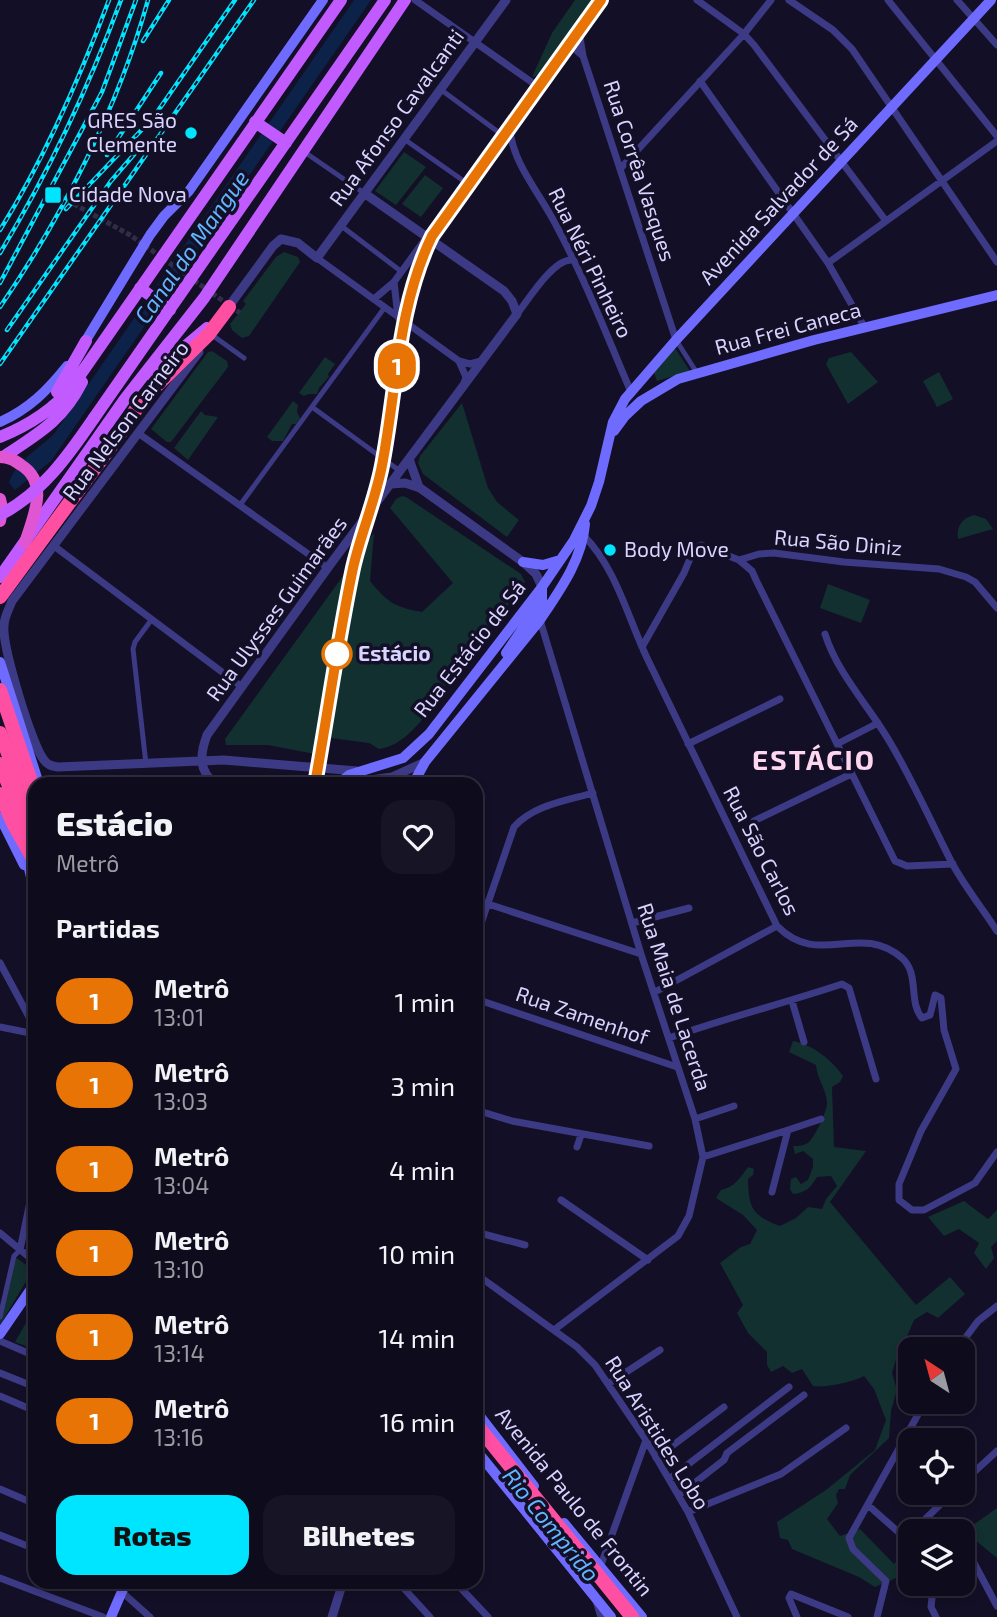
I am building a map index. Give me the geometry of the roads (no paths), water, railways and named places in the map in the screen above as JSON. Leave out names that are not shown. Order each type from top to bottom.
[{"type":"highway","points":[[0,597],[150,390],[201,343],[229,307]]},
{"type":"highway","points":[[2,457],[27,468],[34,480],[38,497],[25,543]]},
{"type":"highway","points":[[0,499],[0,521]]},
{"type":"highway","points":[[0,691],[29,777]]},
{"type":"highway","points":[[0,711],[28,778]]},
{"type":"highway","points":[[0,733],[28,805]]},
{"type":"highway","points":[[0,764],[28,829]]},
{"type":"highway","points":[[3,800],[28,850]]},
{"type":"highway","points":[[483,1432],[636,1616]]},
{"type":"highway","points":[[483,1448],[621,1617]]},
{"type":"main road","points":[[38,418],[64,384],[129,266],[150,235],[164,216],[189,191],[323,0]]},
{"type":"main road","points":[[0,437],[38,418],[63,398],[144,291],[341,0]]},
{"type":"main road","points":[[0,515],[43,484],[57,469],[283,140],[386,0]]},
{"type":"main road","points":[[0,577],[125,399],[204,298],[405,0]]},
{"type":"main road","name":"Avenida Salvador de Sá","points":[[610,437],[616,414],[631,392],[676,340],[991,0]]},
{"type":"main road","points":[[337,70],[395,15]]},
{"type":"main road","points":[[259,124],[283,140]]},
{"type":"main road","points":[[144,291],[166,307]]},
{"type":"main road","name":"Rua Frei Caneca","points":[[610,437],[633,408],[678,379],[997,295]]},
{"type":"main road","points":[[125,399],[229,307]]},
{"type":"main road","points":[[0,422],[24,410],[48,391],[86,341]]},
{"type":"main road","points":[[121,379],[170,342]]},
{"type":"main road","points":[[2,457],[40,433],[65,411],[92,365],[90,360]]},
{"type":"main road","points":[[651,371],[654,381],[659,383],[678,379]]},
{"type":"main road","name":"Rua Estácio de Sá","points":[[358,771],[393,763],[416,748],[542,587],[586,517],[599,482],[610,437]]},
{"type":"main road","name":"Rua Estácio de Sá","points":[[417,777],[425,762],[540,620],[569,574],[584,536],[586,517]]},
{"type":"main road","points":[[523,562],[543,565],[560,560]]},
{"type":"main road","points":[[497,671],[512,642],[542,600],[542,587]]},
{"type":"main road","points":[[0,662],[27,728],[38,777]]},
{"type":"main road","points":[[21,713],[30,740]]},
{"type":"main road","points":[[345,777],[358,771]]},
{"type":"main road","points":[[0,776],[3,800],[28,866]]},
{"type":"main road","points":[[0,817],[28,871]]},
{"type":"main road","points":[[0,1334],[28,1293]]},
{"type":"main road","name":"Avenida Paulo de Frontin","points":[[483,1419],[557,1516],[601,1565],[636,1616]]},
{"type":"main road","points":[[484,1460],[503,1444]]},
{"type":"main road","name":"Avenida Paulo de Frontin","points":[[484,1460],[611,1617]]},
{"type":"main road","points":[[540,1530],[557,1516]]},
{"type":"main road","points":[[111,1617],[122,1589]]},
{"type":"street","points":[[415,0],[540,88]]},
{"type":"street","name":"Rua Afonso Cavalcanti","points":[[317,258],[506,0]]},
{"type":"street","points":[[374,299],[394,282],[496,149],[602,0]]},
{"type":"street","points":[[697,0],[744,34],[754,45],[886,221]]},
{"type":"street","points":[[621,168],[744,34],[771,0]]},
{"type":"street","points":[[789,0],[843,38],[997,262]]},
{"type":"street","points":[[888,0],[997,136]]},
{"type":"street","points":[[957,0],[997,45]]},
{"type":"street","name":"Rua Corrêa Vasques","points":[[579,32],[583,56],[676,340],[697,373]]},
{"type":"street","points":[[569,44],[583,56]]},
{"type":"street","points":[[700,81],[828,262],[865,328]]},
{"type":"street","points":[[440,89],[505,137]]},
{"type":"street","name":"Rua Néri Pinheiro","points":[[510,129],[514,150],[590,294],[631,392]]},
{"type":"street","points":[[404,139],[468,184]]},
{"type":"street","points":[[828,262],[997,141]]},
{"type":"street","points":[[496,149],[514,150]]},
{"type":"street","points":[[303,150],[503,291],[512,301],[517,314]]},
{"type":"street","points":[[340,225],[402,272]]},
{"type":"street","name":"Rua Nelson Carneiro","points":[[21,713],[6,648],[4,626],[12,601],[212,335],[273,246],[285,238],[298,243],[317,258]]},
{"type":"street","points":[[317,258],[459,361],[474,363],[483,360]]},
{"type":"street","points":[[517,314],[555,267],[572,260]]},
{"type":"street","points":[[394,282],[398,317]]},
{"type":"street","points":[[240,505],[385,307]]},
{"type":"street","name":"Rua Ulysses Guimarães","points":[[201,761],[208,734],[517,314]]},
{"type":"street","points":[[212,335],[244,358]]},
{"type":"street","points":[[459,361],[466,377],[464,386]]},
{"type":"street","points":[[312,407],[400,471]]},
{"type":"street","points":[[138,433],[328,568]]},
{"type":"street","points":[[409,459],[420,488]]},
{"type":"street","points":[[391,484],[405,483],[420,488],[523,562],[536,575],[542,587]]},
{"type":"street","name":"Rua São Carlos","points":[[584,536],[596,548],[605,563],[642,648],[777,926],[788,937],[801,944],[814,946],[868,942],[888,948],[908,966],[917,1011],[922,1018],[930,1015],[935,995],[941,998],[944,1030],[956,1069],[921,1131],[899,1184],[898,1200],[912,1210],[924,1210],[975,1183],[997,1152]]},
{"type":"street","points":[[642,648],[697,546],[705,545],[739,560],[752,571],[895,861],[908,866],[953,864]]},
{"type":"street","points":[[54,546],[242,687]]},
{"type":"street","name":"Rua São Diniz","points":[[739,560],[774,553],[844,562],[939,569],[975,582],[997,608]]},
{"type":"street","points":[[146,764],[132,649],[152,619]]},
{"type":"street","name":"Rua Maia de Lacerda","points":[[540,620],[695,1119],[703,1157],[692,1206],[678,1236],[554,1330]]},
{"type":"street","points":[[825,634],[846,678],[878,723],[953,864],[997,930]]},
{"type":"street","points":[[688,744],[780,699]]},
{"type":"street","points":[[837,744],[878,723]]},
{"type":"street","points":[[30,740],[51,766],[201,761],[268,762],[358,771]]},
{"type":"street","points":[[201,761],[208,777]]},
{"type":"street","points":[[392,777],[425,762]]},
{"type":"street","points":[[754,821],[851,774]]},
{"type":"street","points":[[483,919],[514,827],[524,816],[540,808],[593,793]]},
{"type":"street","points":[[483,902],[642,954]]},
{"type":"street","points":[[632,923],[689,908]]},
{"type":"street","points":[[655,992],[728,950],[777,926]]},
{"type":"street","points":[[0,962],[28,1015]]},
{"type":"street","points":[[669,1038],[842,984],[849,988],[876,1079]]},
{"type":"street","name":"Rua Zamenhof","points":[[483,1001],[677,1067]]},
{"type":"street","points":[[792,1001],[804,1042]]},
{"type":"street","points":[[0,1027],[28,1033]]},
{"type":"street","points":[[695,1119],[734,1106]]},
{"type":"street","points":[[483,1112],[512,1121],[649,1146]]},
{"type":"street","points":[[703,1157],[821,1119]]},
{"type":"street","points":[[772,1192],[788,1130]]},
{"type":"street","points":[[577,1147],[581,1135]]},
{"type":"street","points":[[561,1200],[648,1260]]},
{"type":"street","points":[[0,1317],[14,1256],[20,1250],[28,1212]]},
{"type":"street","points":[[0,1233],[28,1256]]},
{"type":"street","points":[[483,1235],[525,1245]]},
{"type":"street","name":"Rua Aristides Lobo","points":[[483,1279],[588,1357],[646,1440],[679,1495],[737,1617]]},
{"type":"street","points":[[966,1337],[978,1321],[997,1306]]},
{"type":"street","points":[[0,1341],[28,1353]]},
{"type":"street","points":[[608,1384],[660,1350]]},
{"type":"street","points":[[0,1373],[28,1384]]},
{"type":"street","points":[[668,1479],[789,1387]]},
{"type":"street","points":[[679,1495],[724,1460],[727,1453],[804,1395]]},
{"type":"street","points":[[0,1396],[28,1408]]},
{"type":"street","points":[[656,1458],[724,1407]]},
{"type":"street","points":[[877,1617],[886,1581],[853,1549],[849,1540],[919,1414]]},
{"type":"street","points":[[688,1512],[781,1474],[846,1428]]},
{"type":"street","points":[[583,1580],[601,1565],[646,1440]]},
{"type":"street","points":[[975,1471],[997,1451]]},
{"type":"street","points":[[0,1489],[28,1501]]},
{"type":"street","points":[[925,1519],[940,1505]]},
{"type":"street","points":[[869,1506],[898,1533]]},
{"type":"street","points":[[0,1535],[28,1546]]},
{"type":"street","points":[[975,1565],[997,1606]]},
{"type":"street","points":[[0,1578],[28,1589]]},
{"type":"street","points":[[29,1589],[103,1617]]},
{"type":"street","points":[[126,1589],[150,1617]]},
{"type":"street","points":[[332,1617],[340,1589]]},
{"type":"street","points":[[404,1589],[430,1617]]},
{"type":"street","points":[[462,1589],[488,1617]]},
{"type":"street","points":[[797,1617],[789,1598],[792,1594],[848,1617]]},
{"type":"street","points":[[931,1596],[931,1607],[936,1617]]},
{"type":"street","points":[[595,1597],[601,1617]]},
{"type":"water","name":"Canal do Mangue","points":[[354,0],[371,0],[51,461],[15,490],[9,483],[12,475],[28,456],[54,434]]},
{"type":"tunnel","points":[[54,193],[130,235],[240,313]]},
{"type":"railway","points":[[0,230],[32,175],[60,118],[109,0]]},
{"type":"railway","points":[[0,253],[66,130],[121,0]]},
{"type":"railway","points":[[0,283],[102,92],[136,0]]},
{"type":"railway","points":[[0,307],[45,236],[86,160],[121,80],[148,0]]},
{"type":"railway","points":[[143,41],[169,0]]},
{"type":"railway","points":[[66,209],[153,118],[235,0]]},
{"type":"railway","points":[[0,364],[254,0]]},
{"type":"railway","points":[[107,155],[161,73]]},
{"type":"railway","points":[[7,330],[111,181],[137,151]]},
{"type":"metro line","name":"1","points":[[316,777],[354,566],[383,463],[402,332],[421,259],[432,236],[601,0]]},
{"type":"place","name":"GRES São Clemente","points":[[191,133]]},
{"type":"place","name":"Cidade Nova","points":[[53,195]]},
{"type":"place","name":"Body Move","points":[[610,550]]},
{"type":"place","name":"Estácio","points":[[337,654]]},
{"type":"district","name":"ESTÁCIO","points":[[814,760]]},
{"type":"water label","name":"Rio Comprido","points":[[551,1525]]}]
